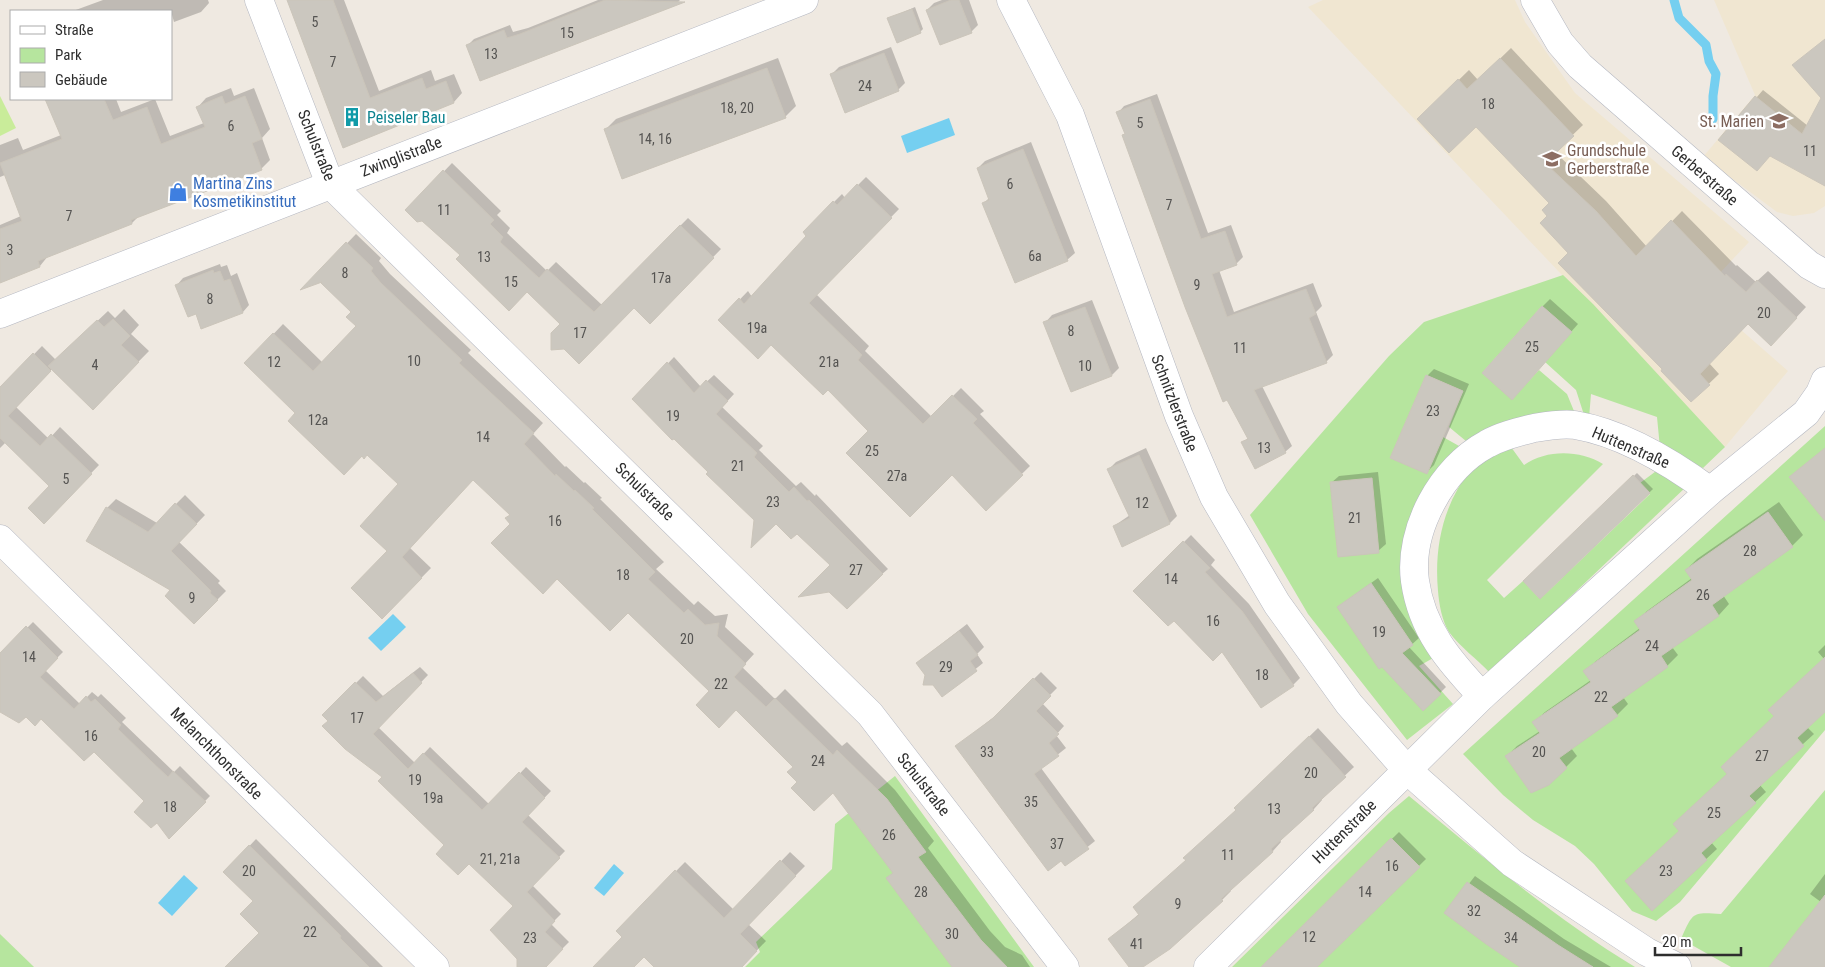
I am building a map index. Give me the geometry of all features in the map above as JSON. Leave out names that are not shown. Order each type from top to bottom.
[{"type":"street","name":"Schulstraße","points":[[259,0],[330,184],[870,714],[1065,967]]},
{"type":"street","name":"Zwinglistraße","points":[[0,314],[804,0]]},
{"type":"street","name":"Schnitzlerstraße","points":[[1011,0],[1070,115],[1176,407],[1214,498],[1277,604],[1349,704],[1406,769],[1512,863],[1647,952],[1677,967]]},
{"type":"street","name":"Gerberstraße","points":[[1536,0],[1560,43],[1580,66],[1809,265],[1825,274]]},
{"type":"street","name":"Huttenstraße","points":[[1208,967],[1406,769],[1482,696],[1710,492],[1806,413],[1820,393],[1825,381]]},
{"type":"street","name":"Huttenstraße","points":[[1482,696],[1446,657],[1433,636],[1415,581],[1414,559],[1417,541],[1427,513],[1440,488],[1461,464],[1487,444],[1515,432],[1546,426],[1574,425],[1607,434],[1644,450],[1676,466],[1710,492]]},
{"type":"street","name":"Melanchthonstraße","points":[[0,539],[435,967]]},
{"type":"shaded area","name":"Grundschule Gerberstraße","points":[[1323,0],[1515,0],[1525,22],[1575,93],[1749,242],[1700,294],[1788,371],[1725,447],[1308,7]]},
{"type":"shaded area","name":"St. Marien","points":[[1714,0],[1825,0],[1825,206],[1814,213],[1793,216],[1777,212],[1703,157],[1755,95]]},
{"type":"green space","points":[[0,96],[16,128],[0,136]]},
{"type":"green space","points":[[1563,275],[1593,304],[1725,447],[1703,468],[1660,448],[1657,417],[1591,394],[1589,418],[1585,418],[1576,390],[1545,362],[1571,332],[1542,306],[1482,373],[1512,399],[1539,370],[1567,394],[1576,416],[1472,446],[1449,427],[1463,391],[1426,375],[1390,458],[1427,473],[1443,437],[1468,451],[1419,510],[1435,657],[1419,666],[1453,704],[1407,740],[1308,614],[1250,515],[1389,356],[1424,322]]},
{"type":"green space","points":[[1825,426],[1825,730],[1680,902],[1656,921],[1632,911],[1594,864],[1575,846],[1533,820],[1503,795],[1463,754]]},
{"type":"green space","points":[[1511,447],[1524,465],[1543,456],[1564,453],[1584,456],[1603,464],[1487,580],[1504,598],[1523,581],[1540,599],[1650,494],[1640,483],[1663,466],[1687,486],[1490,673],[1458,643],[1449,632],[1443,618],[1439,601],[1437,575],[1439,543],[1442,527],[1453,497],[1471,469],[1480,461]]},
{"type":"green space","points":[[895,776],[1034,967],[745,967],[760,952],[756,942],[832,869],[835,824]]},
{"type":"green space","points":[[1825,790],[1825,967],[1731,967],[1681,939],[1688,923],[1695,916],[1704,913],[1721,914]]},
{"type":"green space","points":[[1409,796],[1491,864],[1547,907],[1635,967],[1232,967],[1389,813]]},
{"type":"green space","points":[[0,934],[34,967],[0,967]]},
{"type":"water","points":[[949,118],[955,135],[907,153],[901,136]]},
{"type":"water","points":[[393,614],[406,627],[381,651],[368,638]]},
{"type":"water","points":[[614,864],[624,873],[604,896],[594,888]]},
{"type":"water","points":[[184,875],[198,888],[172,916],[158,903]]},
{"type":"building","points":[[287,0],[333,0],[370,98],[422,78],[426,89],[446,81],[454,103],[343,148]]},
{"type":"building","points":[[605,0],[685,2],[480,81],[466,45],[504,30],[507,38],[520,34]]},
{"type":"building","points":[[951,0],[959,0],[972,33],[940,45],[926,10]]},
{"type":"building","points":[[912,9],[921,33],[897,43],[887,18]]},
{"type":"building","points":[[1825,39],[1825,186],[1770,156],[1757,171],[1718,140],[1755,96],[1802,134],[1821,98],[1792,65]]},
{"type":"building","points":[[884,53],[899,91],[845,113],[830,74]]},
{"type":"building","points":[[1500,58],[1574,136],[1545,163],[1596,211],[1636,256],[1671,220],[1725,276],[1726,274],[1746,292],[1757,280],[1797,318],[1771,346],[1748,324],[1700,374],[1710,385],[1691,402],[1661,371],[1662,369],[1558,263],[1568,253],[1540,223],[1547,216],[1542,210],[1549,203],[1476,127],[1449,153],[1417,119],[1458,79],[1467,89]]},
{"type":"building","points":[[767,68],[786,118],[622,179],[604,129]]},
{"type":"building","points":[[222,96],[225,104],[245,96],[262,139],[252,143],[262,170],[131,220],[132,224],[38,261],[40,267],[0,283],[0,229],[22,221],[0,163],[62,139],[45,100],[104,100],[113,120],[147,107],[161,144],[205,127],[196,107]]},
{"type":"building","points":[[1150,99],[1201,239],[1225,231],[1237,265],[1212,274],[1227,317],[1306,289],[1316,314],[1309,318],[1327,363],[1254,390],[1286,453],[1255,469],[1241,442],[1248,439],[1227,400],[1223,402],[1185,307],[1122,135],[1125,134],[1116,112]]},
{"type":"building","points":[[1023,149],[1068,261],[1015,283],[982,203],[989,200],[977,168]]},
{"type":"building","points":[[443,170],[494,220],[490,224],[503,237],[500,242],[539,278],[547,269],[594,312],[680,225],[714,258],[650,324],[634,308],[579,364],[564,349],[551,350],[551,333],[560,324],[527,292],[509,311],[456,259],[460,255],[422,221],[417,222],[405,210]]},
{"type":"building","points":[[857,184],[892,218],[809,303],[862,355],[858,360],[923,424],[952,395],[977,419],[973,423],[1023,475],[986,511],[952,475],[910,517],[846,453],[868,431],[828,390],[823,395],[771,345],[758,359],[718,320],[739,298],[744,304],[806,236],[803,232],[833,201],[837,205]]},
{"type":"building","points":[[346,242],[373,268],[371,271],[381,283],[462,360],[459,363],[534,433],[524,444],[555,476],[556,474],[594,508],[592,509],[655,572],[648,579],[684,613],[688,609],[705,625],[719,623],[717,636],[746,664],[734,677],[766,707],[775,698],[833,755],[837,750],[887,799],[926,852],[918,857],[981,940],[1007,967],[952,967],[886,878],[893,873],[833,793],[814,811],[791,788],[797,782],[787,772],[793,767],[736,710],[719,728],[696,705],[709,691],[628,613],[610,631],[557,579],[543,594],[491,543],[510,524],[505,518],[510,515],[473,480],[402,557],[422,578],[382,619],[351,588],[387,551],[360,526],[398,484],[367,455],[364,459],[362,456],[344,475],[288,421],[295,413],[244,363],[273,333],[313,371],[356,326],[346,317],[351,312],[322,282],[300,290]]},
{"type":"building","points":[[213,270],[214,273],[220,271],[224,281],[230,279],[243,313],[201,329],[196,314],[188,317],[175,285]]},
{"type":"building","points":[[1542,306],[1572,332],[1512,400],[1482,373]]},
{"type":"building","points":[[1085,307],[1112,376],[1071,392],[1043,322]]},
{"type":"building","points":[[113,319],[130,336],[121,345],[139,362],[93,410],[48,366],[97,320],[104,327]]},
{"type":"building","points":[[33,353],[51,371],[8,416],[40,446],[51,434],[92,474],[44,524],[28,508],[49,486],[0,438],[0,387]]},
{"type":"building","points":[[667,362],[694,393],[706,380],[728,401],[716,414],[757,453],[754,457],[789,492],[794,487],[807,501],[809,500],[883,574],[847,609],[829,592],[798,597],[830,565],[797,534],[791,539],[776,524],[751,548],[754,520],[706,474],[708,472],[674,439],[672,440],[632,399]]},
{"type":"building","points":[[1426,375],[1463,391],[1427,474],[1390,458]]},
{"type":"building","points":[[1825,448],[1825,521],[1789,477]]},
{"type":"building","points":[[1139,455],[1170,524],[1122,547],[1113,526],[1130,518],[1107,469]]},
{"type":"building","points":[[1633,475],[1650,493],[1540,599],[1523,581]]},
{"type":"building","points":[[1372,478],[1379,553],[1338,557],[1330,482]]},
{"type":"building","points":[[175,503],[197,524],[171,551],[218,600],[194,624],[165,596],[170,590],[86,541],[106,507],[148,532]]},
{"type":"building","points":[[1768,512],[1793,547],[1712,605],[1719,616],[1661,656],[1668,667],[1611,707],[1618,716],[1559,758],[1567,768],[1549,785],[1531,793],[1505,756],[1540,733],[1532,722],[1591,682],[1583,671],[1640,630],[1634,621],[1692,580],[1685,570]]},
{"type":"building","points":[[1183,541],[1210,568],[1205,572],[1242,611],[1294,686],[1261,708],[1222,652],[1213,661],[1174,621],[1168,626],[1133,591]]},
{"type":"building","points":[[1371,583],[1413,645],[1402,653],[1441,694],[1423,711],[1382,667],[1379,669],[1337,607]]},
{"type":"building","points":[[26,626],[58,658],[40,677],[74,709],[86,696],[91,702],[95,699],[121,725],[118,729],[168,777],[173,771],[206,802],[169,839],[157,823],[151,828],[134,812],[144,801],[94,752],[84,761],[41,719],[35,726],[26,717],[19,723],[0,712],[0,653]]},
{"type":"building","points":[[959,631],[978,655],[970,661],[977,671],[942,697],[933,685],[923,685],[925,675],[916,663]]},
{"type":"building","points":[[1825,657],[1825,712],[1797,738],[1804,746],[1749,796],[1756,803],[1701,853],[1707,860],[1652,911],[1625,881],[1679,831],[1673,824],[1727,774],[1721,767],[1774,716],[1768,710]]},
{"type":"building","points":[[413,673],[422,683],[373,734],[408,769],[423,753],[482,810],[519,772],[545,798],[522,822],[560,858],[527,892],[555,921],[545,932],[563,949],[546,967],[517,967],[517,959],[490,930],[513,906],[469,864],[458,875],[436,854],[444,845],[378,781],[382,777],[345,749],[322,726],[328,721],[322,715],[355,682],[376,702]]},
{"type":"building","points":[[1033,678],[1051,696],[1036,711],[1059,734],[1049,743],[1059,756],[1034,774],[1089,849],[1065,866],[1061,861],[1048,871],[955,746],[992,719]]},
{"type":"building","points":[[1309,736],[1346,777],[1312,808],[1314,810],[1271,849],[1273,852],[1221,899],[1223,901],[1170,949],[1143,967],[1129,967],[1108,939],[1139,915],[1133,907],[1186,860],[1183,858],[1236,810],[1234,808]]},
{"type":"building","points":[[1391,838],[1420,867],[1317,967],[1261,967]]},
{"type":"building","points":[[249,845],[341,936],[340,938],[369,967],[225,967],[259,933],[240,914],[253,901],[223,872]]},
{"type":"building","points":[[780,860],[796,876],[740,934],[757,951],[742,967],[654,967],[644,957],[634,967],[593,967],[622,937],[616,931],[675,870],[724,918]]},
{"type":"building","points":[[1467,882],[1593,967],[1520,967],[1444,913]]},
{"type":"building","points":[[1825,895],[1825,967],[1769,967]]},
{"type":"waterway","points":[[1674,0],[1679,18],[1706,45],[1709,61],[1716,74],[1713,96],[1713,119]]},
{"type":"place","name":"Peiseler Bau","points":[[352,117]]},
{"type":"place","name":"St. Marien","points":[[1779,121]]},
{"type":"place","name":"Grundschule Gerberstraße","points":[[1552,159]]},
{"type":"place","name":"Martina Zins Kosmetikinstitut","points":[[178,192]]}]
